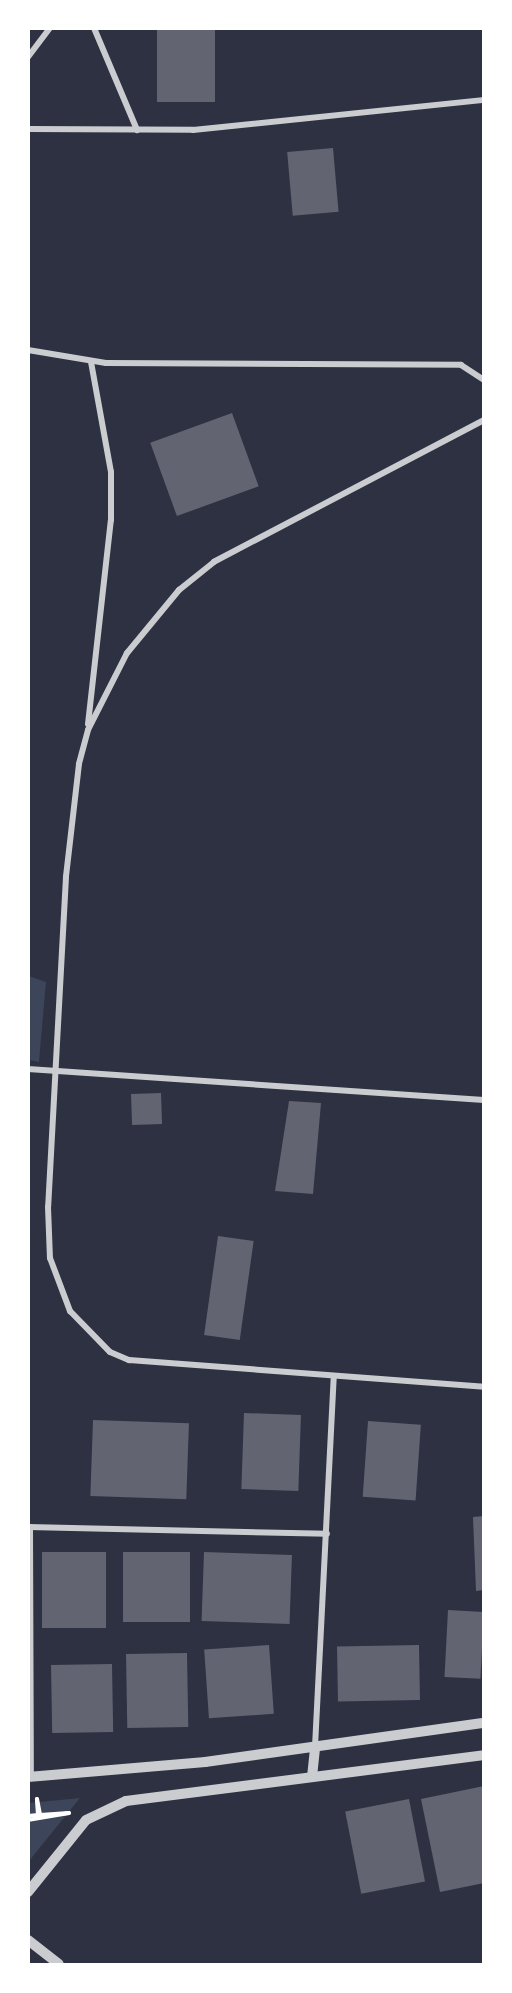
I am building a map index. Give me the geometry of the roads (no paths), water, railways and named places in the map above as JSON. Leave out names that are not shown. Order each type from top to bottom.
[{"type":"street","points":[[28,57],[50,28]]},
{"type":"street","points":[[94,28],[137,129]]},
{"type":"street","points":[[28,129],[192,130],[483,100]]},
{"type":"street","points":[[28,351],[91,362],[461,365],[483,380]]},
{"type":"street","points":[[91,362],[111,472],[111,520],[88,730],[66,877],[53,1071],[50,1258],[70,1311],[110,1352],[129,1360],[334,1378],[483,1387]]},
{"type":"street","points":[[88,730],[127,653],[179,590],[214,562],[483,420]]},
{"type":"street","points":[[28,1069],[483,1100]]},
{"type":"street","points":[[312,1777],[334,1378]]},
{"type":"street","points":[[327,1534],[29,1527],[29,1777],[315,1747],[483,1723]]},
{"type":"street","points":[[28,1892],[86,1820],[105,1808],[312,1777],[483,1755]]},
{"type":"street","points":[[28,1940],[59,1965]]}]
